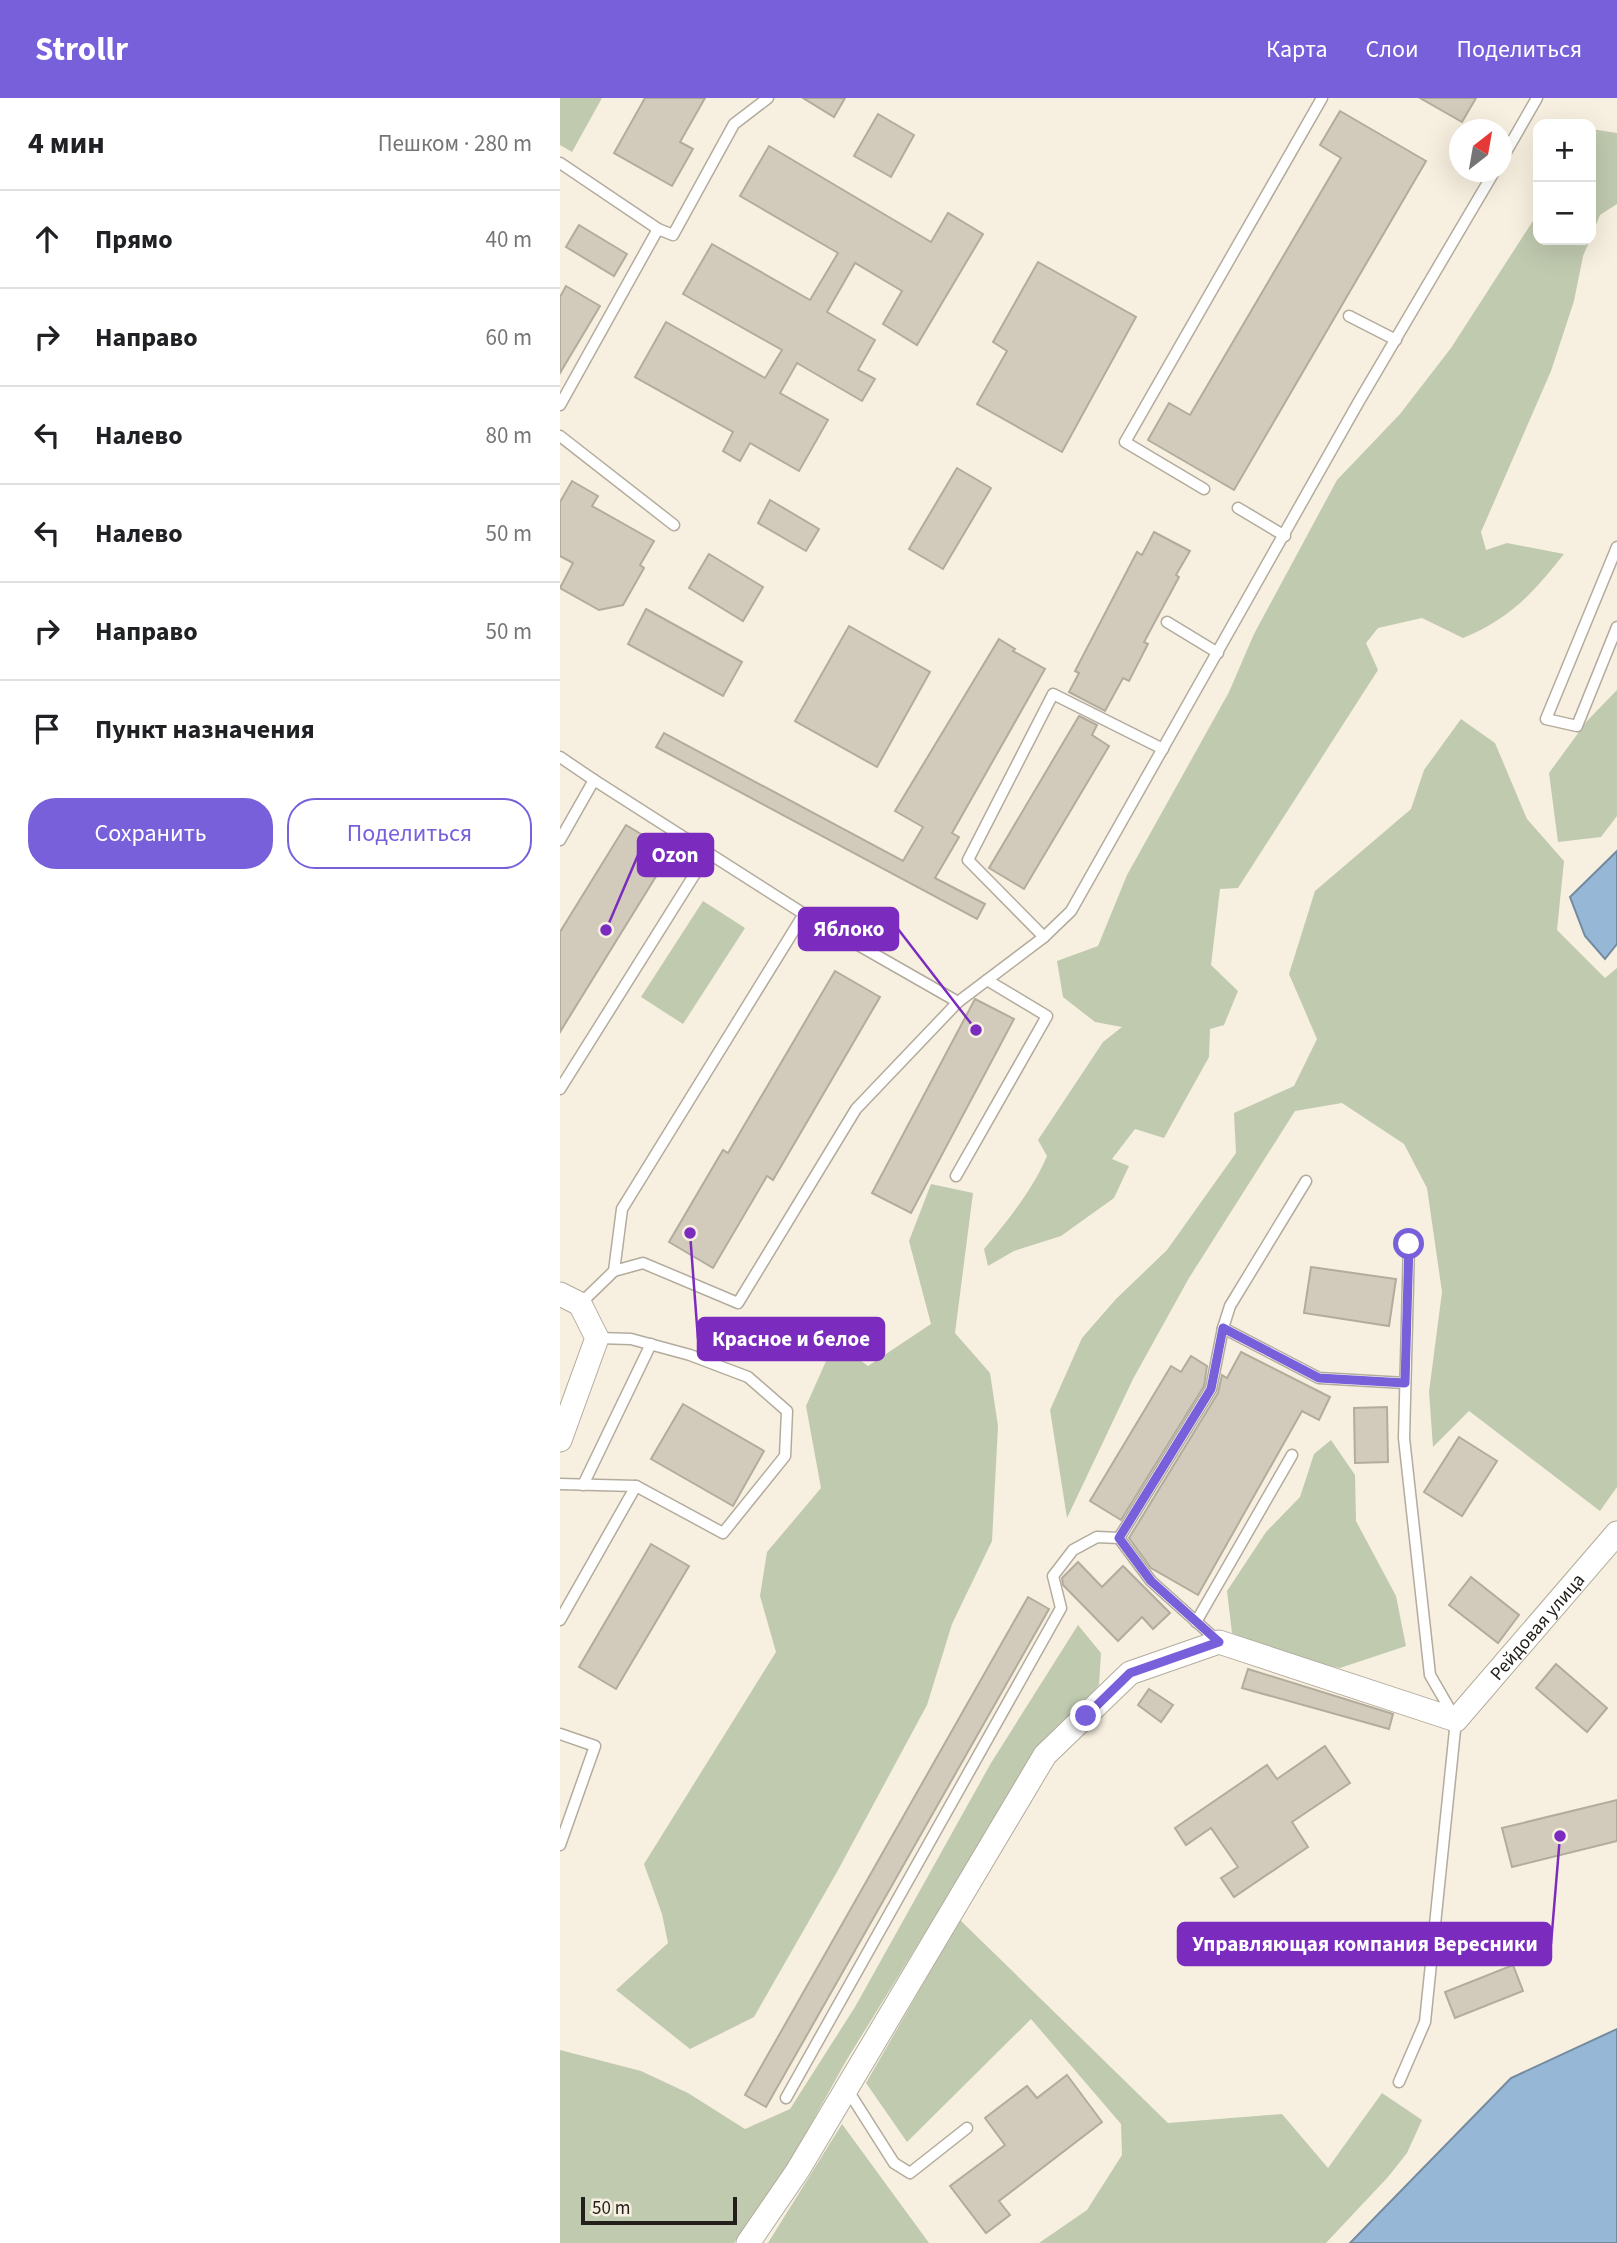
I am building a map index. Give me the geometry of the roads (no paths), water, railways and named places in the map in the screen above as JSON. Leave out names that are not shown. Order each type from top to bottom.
[{"type":"street","points":[[560,1440],[597,1338],[566,1299]]},
{"type":"street","name":"Рейдовая улица","points":[[1456,1720],[1617,1533]]},
{"type":"street","points":[[748,2243],[798,2170],[1045,1755],[1130,1673],[1219,1642],[1456,1720]]},
{"type":"lane","points":[[560,163],[658,229],[673,235],[734,124],[768,98]]},
{"type":"lane","points":[[1204,489],[1125,442],[1322,98]]},
{"type":"lane","points":[[1512,142],[1537,98]]},
{"type":"lane","points":[[566,1299],[614,1271],[643,1263],[738,1303],[856,1109],[958,1002],[1044,937],[1071,911],[1395,340],[1488,182]]},
{"type":"lane","points":[[560,405],[658,229]]},
{"type":"lane","points":[[1349,316],[1395,340]]},
{"type":"lane","points":[[560,436],[674,525]]},
{"type":"lane","points":[[1238,508],[1285,536]]},
{"type":"lane","points":[[1617,547],[1546,719],[1577,726],[1617,627]]},
{"type":"lane","points":[[1167,622],[1218,653]]},
{"type":"lane","points":[[1044,937],[968,860],[1053,694],[1163,749]]},
{"type":"lane","points":[[560,757],[804,914],[958,1002]]},
{"type":"lane","points":[[560,840],[594,780]]},
{"type":"lane","points":[[560,1089],[708,853]]},
{"type":"lane","points":[[614,1271],[622,1209],[804,914]]},
{"type":"lane","points":[[956,1176],[1047,1016],[987,980]]},
{"type":"lane","points":[[1119,1538],[1211,1389],[1230,1307],[1306,1181]]},
{"type":"lane","points":[[1399,2082],[1425,2022],[1456,1720],[1430,1675],[1404,1438],[1409,1244]]},
{"type":"lane","points":[[1223,1328],[1319,1378],[1405,1383]]},
{"type":"lane","points":[[560,1484],[636,1486],[723,1533],[785,1456],[787,1411],[748,1377],[690,1355],[651,1344],[631,1339],[597,1338]]},
{"type":"lane","points":[[583,1485],[651,1344]]},
{"type":"lane","points":[[1196,1622],[1292,1455]]},
{"type":"lane","points":[[560,1620],[636,1486]]},
{"type":"lane","points":[[786,2098],[1061,1608],[1053,1576],[1073,1550],[1097,1537],[1119,1538]]},
{"type":"lane","points":[[1119,1538],[1151,1581],[1219,1642]]},
{"type":"lane","points":[[560,1734],[596,1746],[560,1845]]},
{"type":"lane","points":[[847,2089],[894,2163],[911,2172],[967,2128]]},
{"type":"water","points":[[1617,851],[1617,944],[1605,959],[1585,936],[1570,897]]},
{"type":"water","points":[[1617,2029],[1617,2243],[1350,2243],[1511,2078]]},
{"type":"place","name":"Ozon","points":[[606,930]]},
{"type":"place","name":"Яблоко","points":[[976,1030]]},
{"type":"place","name":"Красное и белое","points":[[690,1233]]},
{"type":"place","name":"Управляющая компания Вересники","points":[[1560,1836]]}]
